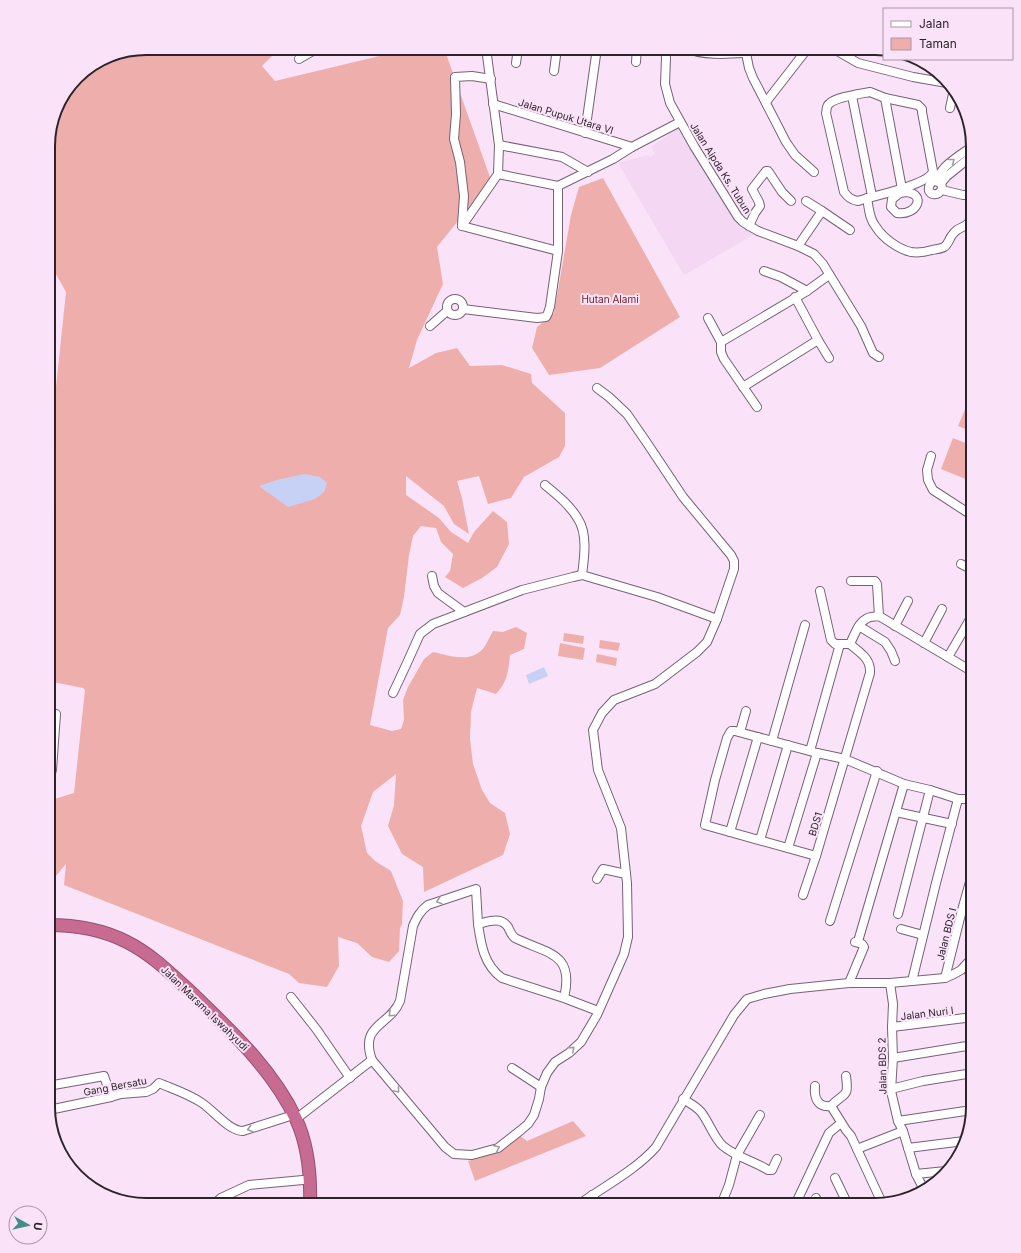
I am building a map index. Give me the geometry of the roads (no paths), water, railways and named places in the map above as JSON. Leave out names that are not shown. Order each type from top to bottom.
[{"type":"highway","name":"Jalan Marsma Iswahyudi","points":[[55,925],[77,926],[102,931],[139,948],[156,960],[224,1024],[250,1052],[278,1087],[304,1144],[310,1178],[310,1198]]},
{"type":"highway","name":"Jalan Marsma Iswahyudi","points":[[55,930],[71,931],[101,937],[123,946],[149,962],[213,1024],[244,1057],[292,1118],[291,1127],[299,1156],[303,1180],[303,1198]]},
{"type":"street","points":[[299,59],[306,55]]},
{"type":"street","points":[[462,226],[498,174],[499,145],[487,55]]},
{"type":"street","points":[[516,63],[517,55]]},
{"type":"street","points":[[554,71],[556,55]]},
{"type":"street","points":[[585,133],[596,55]]},
{"type":"street","points":[[636,55],[636,62]]},
{"type":"street","name":"Jalan Aipda Ks. Tubun","points":[[665,55],[665,84],[670,103],[738,217],[743,222],[758,231],[798,246],[814,254],[823,264],[861,326],[873,352],[879,356]]},
{"type":"street","points":[[749,55],[749,68],[786,142],[795,154],[814,172]]},
{"type":"street","points":[[766,102],[803,55]]},
{"type":"street","points":[[844,55],[858,63],[913,77],[937,81]]},
{"type":"street","points":[[462,226],[464,196],[460,162],[454,139],[456,114],[455,77],[472,76],[490,79]]},
{"type":"street","points":[[870,92],[886,98],[918,105],[922,109],[933,171],[931,176],[926,180],[902,189],[858,201],[852,200],[844,192],[826,113],[827,107],[829,103],[835,99],[870,92]]},
{"type":"street","points":[[852,96],[869,197],[870,215],[875,227],[886,238],[901,248],[910,252],[924,252],[944,247],[953,233],[966,226]]},
{"type":"street","points":[[950,108],[952,97]]},
{"type":"street","points":[[886,98],[902,189]]},
{"type":"street","name":"Jalan Pupuk Utara VI","points":[[493,104],[632,147]]},
{"type":"street","points":[[498,174],[558,186],[613,160],[632,147],[680,122]]},
{"type":"street","points":[[499,145],[562,157],[588,172]]},
{"type":"street","points":[[966,151],[945,167],[939,185],[939,194],[934,194],[930,190],[929,185],[932,182],[939,185],[963,195],[966,195]]},
{"type":"street","points":[[939,185],[947,176],[966,161]]},
{"type":"street","points":[[749,226],[760,206],[752,191],[752,188],[766,170],[771,174],[782,192],[791,201]]},
{"type":"street","points":[[463,309],[537,318],[546,317],[550,308],[558,251],[558,186]]},
{"type":"street","points":[[916,198],[930,190]]},
{"type":"street","points":[[806,201],[850,230]]},
{"type":"street","points":[[798,246],[822,211]]},
{"type":"street","points":[[462,226],[558,251]]},
{"type":"street","points":[[764,270],[781,276],[807,290]]},
{"type":"street","points":[[722,342],[829,275]]},
{"type":"street","points":[[795,297],[829,358]]},
{"type":"street","points":[[454,299],[461,302],[463,309],[461,314],[456,316],[451,315],[447,311],[447,304],[454,299]]},
{"type":"street","points":[[430,326],[447,311]]},
{"type":"street","points":[[708,318],[722,342],[721,352],[724,359],[757,407]]},
{"type":"street","points":[[743,387],[818,340]]},
{"type":"street","points":[[597,388],[609,397],[632,421],[683,498],[731,555],[734,561],[734,569],[717,619],[707,642],[697,652],[655,684],[614,700],[602,713],[593,730],[598,770],[621,828],[626,874],[628,937],[624,954],[598,1011],[581,1042],[555,1062],[547,1073],[541,1087],[534,1115],[528,1124],[498,1148],[472,1155],[454,1154],[445,1148],[372,1060],[368,1050],[368,1040],[371,1033],[395,1010],[400,1001],[413,926],[417,916],[428,905],[476,889],[478,924],[488,963],[495,973],[502,978],[564,998],[598,1011]]},
{"type":"street","points":[[931,456],[927,470],[928,480],[933,490],[966,511]]},
{"type":"street","points":[[546,484],[568,506],[579,520],[584,535],[585,554],[582,575]]},
{"type":"street","points":[[961,564],[966,566]]},
{"type":"street","points":[[393,693],[420,634],[434,624],[522,590],[582,575],[657,597],[717,619]]},
{"type":"street","points":[[432,576],[434,586],[438,593],[464,612]]},
{"type":"street","points":[[851,581],[875,581],[877,584],[880,616]]},
{"type":"street","points":[[820,591],[831,640],[835,644],[850,644],[859,626],[865,619],[880,616],[966,667]]},
{"type":"street","points":[[895,626],[908,601]]},
{"type":"street","points":[[924,643],[942,609]]},
{"type":"street","points":[[772,740],[805,625]]},
{"type":"street","points":[[859,626],[885,642],[895,661]]},
{"type":"street","points":[[948,657],[966,626]]},
{"type":"street","points":[[788,848],[840,644]]},
{"type":"street","name":"BDS1","points":[[803,895],[816,856],[870,672],[868,660],[850,644]]},
{"type":"street","points":[[740,732],[746,711]]},
{"type":"street","points":[[55,728],[56,714]]},
{"type":"street","points":[[816,856],[706,826],[705,824],[715,780],[727,738],[731,731],[845,759],[877,771],[904,784],[958,799],[966,799]]},
{"type":"street","points":[[730,832],[758,737]]},
{"type":"street","points":[[760,840],[788,745]]},
{"type":"street","points":[[830,921],[877,771]]},
{"type":"street","points":[[849,983],[864,947],[857,940],[904,784]]},
{"type":"street","points":[[898,914],[930,790]]},
{"type":"street","points":[[912,981],[958,799]]},
{"type":"street","points":[[896,812],[952,824]]},
{"type":"street","points":[[597,879],[603,869],[626,874]]},
{"type":"street","name":"Jalan BDS I","points":[[945,978],[966,896]]},
{"type":"street","points":[[478,924],[493,921],[502,922],[514,938],[542,950],[560,960],[565,969],[567,979],[564,998]]},
{"type":"street","points":[[901,929],[923,935]]},
{"type":"street","points":[[588,1198],[627,1172],[656,1147],[734,1014],[747,1000],[764,994],[790,989],[849,983],[890,983],[945,978],[961,970],[966,965]]},
{"type":"street","name":"Jalan BDS 2","points":[[890,983],[893,1004],[893,1058],[891,1089],[898,1121],[903,1131],[916,1174],[922,1185]]},
{"type":"street","points":[[291,997],[318,1030],[350,1078]]},
{"type":"street","name":"Jalan Nuri I","points":[[892,1027],[966,1018]]},
{"type":"street","points":[[893,1058],[966,1046]]},
{"type":"street","points":[[292,1118],[350,1078],[372,1060]]},
{"type":"street","points":[[512,1068],[541,1087]]},
{"type":"street","points":[[891,1089],[923,1081],[966,1073]]},
{"type":"street","name":"Gang Bersatu","points":[[55,1085],[104,1076],[111,1097]]},
{"type":"street","points":[[815,1086],[815,1098],[826,1107],[831,1106],[847,1091],[846,1076]]},
{"type":"street","name":"Gang Bersatu","points":[[55,1109],[121,1094],[146,1092],[153,1089],[159,1083],[203,1103],[236,1130],[243,1131],[292,1118]]},
{"type":"street","points":[[684,1099],[691,1105],[697,1107],[724,1146],[768,1170],[772,1170],[777,1159]]},
{"type":"street","points":[[831,1106],[851,1136],[880,1198]]},
{"type":"street","points":[[898,1121],[966,1111]]},
{"type":"street","points":[[724,1198],[738,1154],[760,1115]]},
{"type":"street","points":[[798,1198],[829,1133],[841,1123]]},
{"type":"street","points":[[857,1149],[903,1131]]},
{"type":"street","points":[[908,1148],[959,1142]]},
{"type":"street","points":[[916,1174],[938,1172]]},
{"type":"street","points":[[835,1178],[845,1198]]},
{"type":"street","points":[[221,1198],[249,1185],[303,1180]]},
{"type":"water","points":[[304,474],[320,477],[327,483],[324,492],[315,499],[288,507],[259,486],[277,480]]},
{"type":"water","points":[[544,667],[548,676],[529,684],[526,675]]},
{"type":"park label","name":"Hutan Alami","points":[[610,299]]}]
